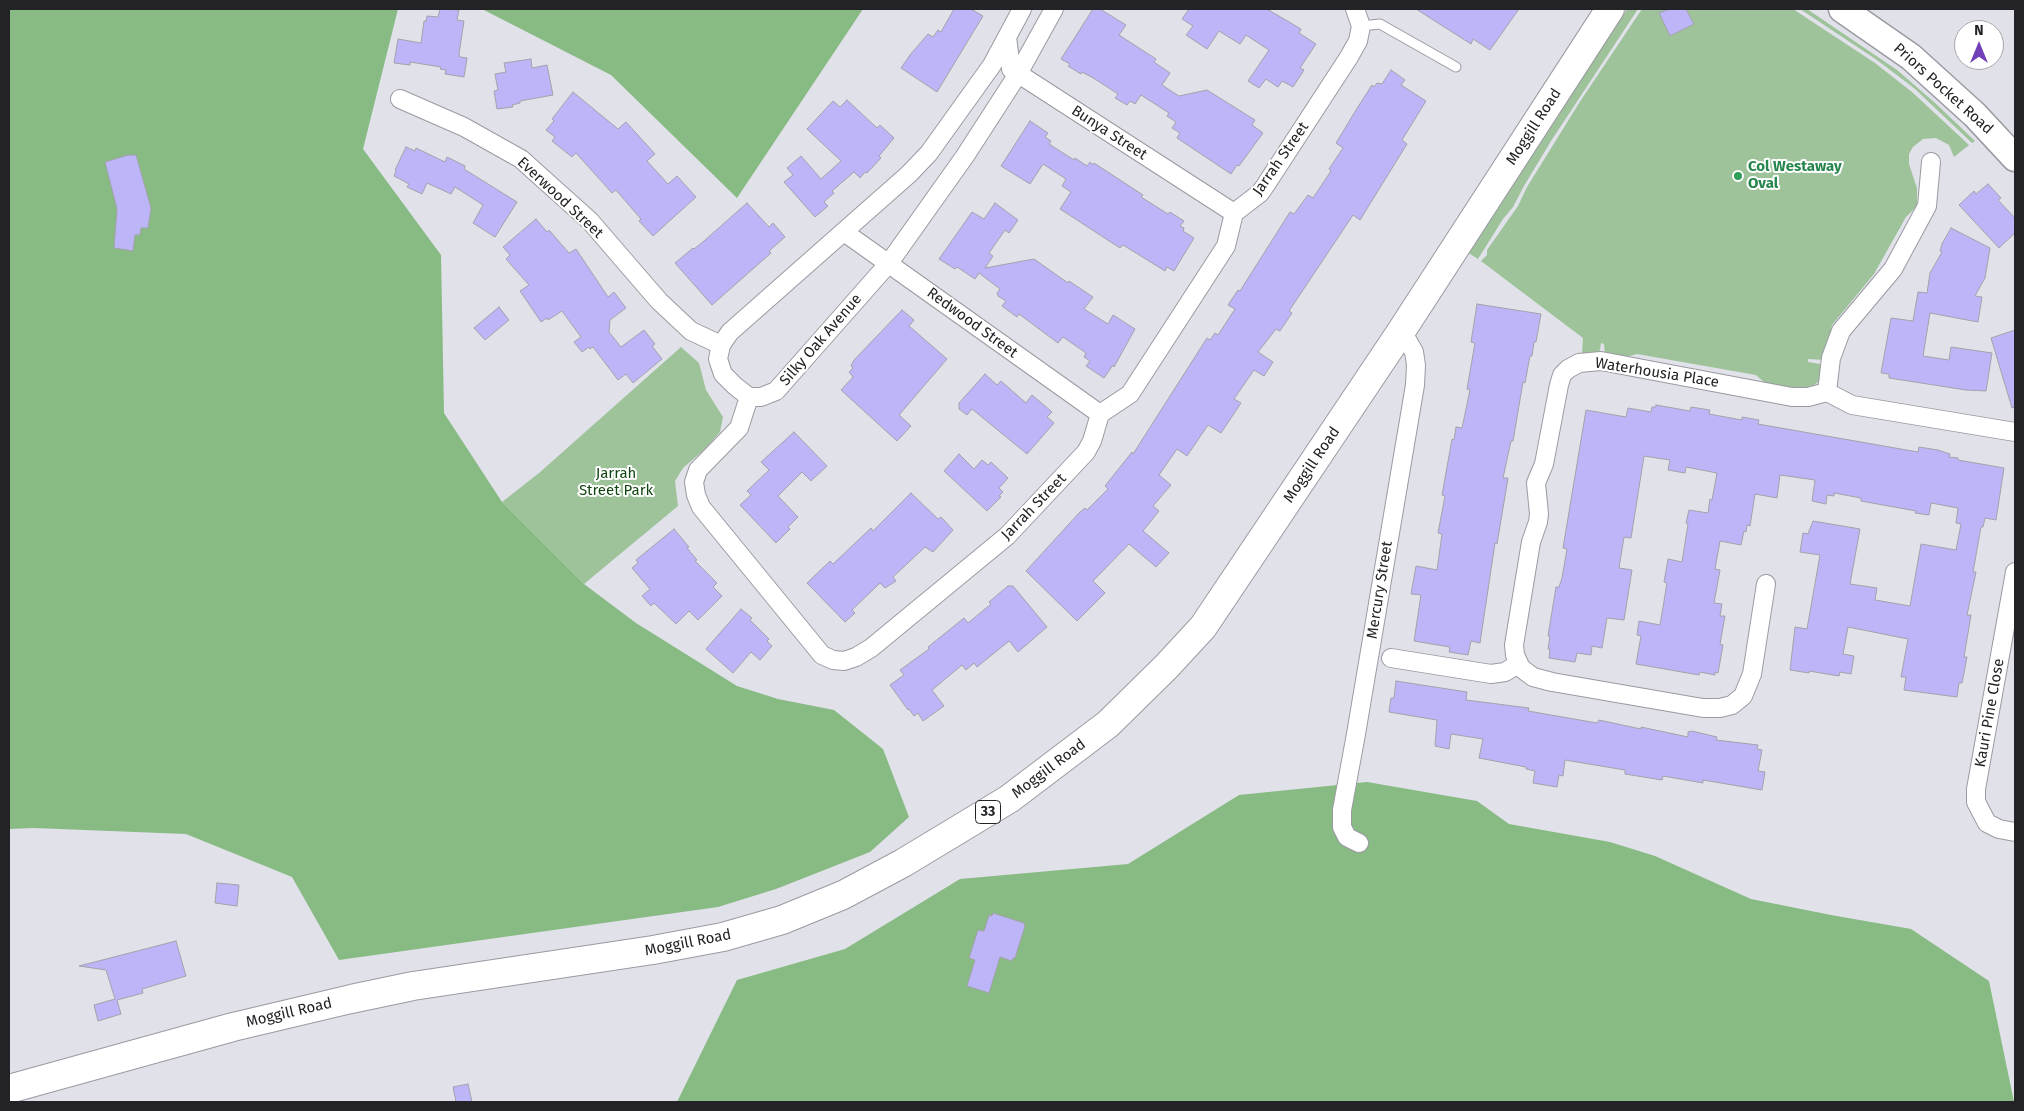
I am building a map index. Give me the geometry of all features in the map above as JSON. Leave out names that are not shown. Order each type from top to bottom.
[{"type":"main road","name":"Moggill Road","points":[[9,1089],[233,1027],[351,999],[413,986],[644,952],[723,937],[782,920],[843,895],[903,863],[1009,799],[1108,724],[1166,667],[1203,627],[1400,333],[1610,9]]},
{"type":"street","points":[[749,397],[734,386],[724,374],[718,359],[721,345],[730,332],[909,174],[934,147],[992,64],[1022,9]]},
{"type":"street","name":"Silky Oak Avenue","points":[[749,397],[761,397],[776,391],[889,263],[965,156],[1018,74],[1054,9]]},
{"type":"street","points":[[1355,9],[1361,26]]},
{"type":"street","name":"Priors Pocket Road","points":[[1842,9],[1911,57],[1976,115],[2015,158]]},
{"type":"street","name":"Jarrah Street","points":[[1234,214],[1260,193],[1265,186],[1349,57],[1358,41],[1361,26]]},
{"type":"street","points":[[1007,37],[1011,69],[1018,74]]},
{"type":"street","name":"Bunya Street","points":[[1018,74],[1234,214]]},
{"type":"street","name":"Everwood Street","points":[[400,99],[464,127],[521,159],[590,221],[659,301],[691,331],[721,345]]},
{"type":"street","points":[[1931,162],[1927,206],[1893,268],[1841,332],[1831,358],[1827,392],[1852,405],[2015,432]]},
{"type":"street","points":[[1100,414],[1130,394],[1226,246],[1234,214]]},
{"type":"street","name":"Redwood Street","points":[[844,232],[1100,414]]},
{"type":"street","name":"Mercury Street","points":[[1359,843],[1347,836],[1342,827],[1342,810],[1415,385],[1416,365],[1414,352],[1406,338],[1400,333]]},
{"type":"street","name":"Waterhousia Place","points":[[1518,664],[1514,645],[1517,619],[1531,542],[1539,514],[1536,483],[1544,464],[1559,385],[1562,376],[1568,369],[1579,363],[1600,361],[1792,397],[1808,397],[1827,392]]},
{"type":"street","name":"Jarrah Street","points":[[749,397],[739,428],[698,470],[694,482],[696,494],[701,507],[812,644],[822,655],[833,660],[844,661],[856,657],[870,648],[1007,536],[1086,452],[1092,441],[1100,414]]},
{"type":"street","name":"Kauri Pine Close","points":[[2015,572],[1976,789],[1976,802],[1986,823],[1999,829],[2015,832]]},
{"type":"street","points":[[1391,658],[1491,674],[1505,672],[1518,664],[1533,677],[1552,682],[1703,708],[1720,708],[1732,705],[1743,696],[1752,674],[1766,584]]},
{"type":"lane","points":[[1361,26],[1380,24],[1456,67]]},
{"type":"green space","points":[[9,9],[398,9],[363,149],[441,255],[444,413],[502,502],[584,584],[636,623],[737,686],[778,699],[834,710],[883,749],[909,817],[870,852],[776,889],[718,907],[339,960],[292,877],[186,834],[34,828],[9,829]]},
{"type":"green space","points":[[482,9],[863,9],[737,198],[611,75]]},
{"type":"green space","points":[[1627,9],[1638,9],[1551,141],[1513,207],[1503,219],[1478,259],[1467,252]]},
{"type":"green space","points":[[1642,9],[1793,9],[1875,63],[1912,92],[1969,145],[1954,157],[1949,145],[1936,138],[1923,139],[1913,147],[1909,154],[1909,164],[1917,188],[1917,206],[1906,217],[1874,274],[1832,325],[1825,360],[1808,359],[1808,362],[1820,364],[1824,367],[1818,382],[1809,389],[1791,390],[1764,382],[1756,375],[1637,354],[1626,357],[1605,355],[1604,344],[1601,343],[1598,353],[1582,353],[1583,338],[1481,261],[1487,255],[1487,250],[1518,206],[1527,187],[1581,100]]},
{"type":"green space","points":[[1800,9],[1807,9],[1897,70],[1975,141],[1972,143],[1914,88],[1877,60]]},
{"type":"green space","name":"Jarrah Street Park","points":[[681,347],[699,363],[706,390],[723,417],[720,432],[706,448],[683,468],[675,481],[678,506],[584,584],[502,502],[539,473]]},
{"type":"green space","points":[[1367,782],[1477,801],[1509,824],[1610,842],[1655,856],[1751,899],[1911,929],[1989,981],[2014,1102],[677,1102],[737,980],[845,949],[960,879],[1128,864],[1239,795]]},
{"type":"building","points":[[440,9],[459,10],[457,20],[464,21],[459,54],[460,57],[467,58],[464,77],[445,74],[446,70],[440,69],[441,67],[410,62],[410,65],[394,63],[398,39],[421,43],[424,21],[426,21],[427,16],[438,17]]},
{"type":"building","points":[[954,9],[971,9],[983,16],[937,92],[901,68],[928,34],[933,37],[938,30],[941,32]]},
{"type":"building","points":[[1093,9],[1100,9],[1126,25],[1119,35],[1156,59],[1154,62],[1170,73],[1162,85],[1179,96],[1207,90],[1255,120],[1252,125],[1263,133],[1231,174],[1177,138],[1180,133],[1172,128],[1176,122],[1167,116],[1169,113],[1141,95],[1135,104],[1130,101],[1127,105],[1115,98],[1118,94],[1095,79],[1082,72],[1081,74],[1061,59]]},
{"type":"building","points":[[1189,9],[1267,9],[1301,29],[1299,33],[1316,44],[1300,68],[1304,70],[1293,87],[1282,81],[1278,87],[1266,79],[1259,88],[1248,81],[1269,50],[1246,35],[1240,44],[1219,31],[1207,49],[1186,35],[1193,26],[1182,19]]},
{"type":"building","points":[[1416,9],[1519,9],[1490,50],[1473,39],[1471,44]]},
{"type":"building","points":[[1669,9],[1686,9],[1694,24],[1670,36],[1659,13]]},
{"type":"building","points":[[531,59],[532,68],[547,65],[553,95],[520,101],[520,103],[512,105],[513,107],[497,109],[494,91],[498,90],[495,74],[506,72],[504,63]]},
{"type":"building","points":[[1391,70],[1405,80],[1401,85],[1426,101],[1402,140],[1407,144],[1360,220],[1353,215],[1289,311],[1292,313],[1280,331],[1276,329],[1258,352],[1273,362],[1264,376],[1254,370],[1234,399],[1241,403],[1221,433],[1208,425],[1187,456],[1177,449],[1159,475],[1171,485],[1153,506],[1159,511],[1143,531],[1169,553],[1156,567],[1129,544],[1093,581],[1105,593],[1077,621],[1026,571],[1079,513],[1085,508],[1087,510],[1108,489],[1105,486],[1132,452],[1133,454],[1207,338],[1210,340],[1215,333],[1218,335],[1235,309],[1228,305],[1238,290],[1240,291],[1290,212],[1294,214],[1308,195],[1313,198],[1331,171],[1329,169],[1343,148],[1336,143],[1372,85],[1374,87],[1377,83],[1382,84]]},
{"type":"building","points":[[573,92],[618,129],[626,122],[655,154],[647,161],[668,184],[677,176],[696,197],[653,236],[639,221],[641,219],[616,190],[612,193],[576,153],[572,157],[552,141],[555,137],[546,130]]},
{"type":"building","points":[[847,100],[877,128],[880,125],[894,138],[879,156],[881,158],[867,173],[865,172],[860,178],[854,172],[832,191],[834,193],[824,202],[828,206],[815,217],[784,182],[793,175],[787,168],[801,156],[821,179],[841,161],[807,129],[833,101],[840,107]]},
{"type":"building","points":[[1030,121],[1048,133],[1045,137],[1051,141],[1049,144],[1087,166],[1090,162],[1093,165],[1094,163],[1143,195],[1141,197],[1168,214],[1170,212],[1184,221],[1180,226],[1184,228],[1183,231],[1194,238],[1174,271],[1167,267],[1165,271],[1123,245],[1120,248],[1060,209],[1071,192],[1062,186],[1066,179],[1043,164],[1030,184],[1001,166]]},
{"type":"building","points":[[406,147],[415,151],[416,148],[445,162],[447,157],[465,166],[464,169],[517,202],[495,237],[473,223],[483,205],[455,187],[451,194],[427,183],[422,194],[407,187],[409,184],[394,176]]},
{"type":"building","points":[[128,155],[136,155],[151,208],[148,228],[141,228],[140,235],[135,235],[133,251],[114,248],[117,209],[105,162]]},
{"type":"building","points":[[1988,184],[2001,198],[1998,200],[2015,218],[2015,233],[1999,248],[1959,205],[1974,191],[1976,194]]},
{"type":"building","points":[[747,203],[769,227],[773,223],[785,237],[769,251],[771,253],[712,305],[675,263],[704,241]]},
{"type":"building","points":[[995,203],[1018,220],[1009,233],[1005,230],[989,253],[993,256],[985,268],[1034,259],[1068,283],[1069,281],[1093,297],[1084,309],[1108,324],[1113,315],[1135,329],[1114,367],[1113,365],[1104,378],[1086,366],[1090,361],[1084,357],[1086,353],[1063,337],[1058,343],[1019,314],[1017,317],[1002,306],[1006,301],[998,296],[997,293],[1000,289],[979,273],[975,279],[957,267],[955,269],[939,259],[972,212],[984,219]]},
{"type":"building","points":[[536,219],[547,232],[549,230],[569,253],[576,249],[608,297],[614,292],[626,308],[610,320],[609,332],[621,347],[644,330],[655,344],[652,346],[662,359],[633,383],[626,374],[618,380],[593,347],[590,349],[589,347],[582,352],[574,342],[581,337],[562,311],[541,322],[520,291],[529,285],[506,259],[510,255],[503,247]]},
{"type":"building","points":[[1951,228],[1990,248],[1985,278],[1975,296],[1982,297],[1978,322],[1930,313],[1923,356],[1949,360],[1951,347],[1992,353],[1986,391],[1966,390],[1889,378],[1889,374],[1881,373],[1891,318],[1913,321],[1918,292],[1927,293],[1930,273],[1942,252],[1940,251],[1942,244]]},
{"type":"building","points":[[1477,304],[1541,314],[1536,342],[1534,342],[1532,356],[1530,356],[1525,383],[1523,382],[1513,441],[1511,441],[1503,478],[1508,478],[1497,544],[1495,543],[1480,643],[1471,641],[1468,655],[1449,652],[1450,647],[1414,641],[1421,595],[1411,594],[1416,566],[1437,570],[1442,534],[1438,533],[1445,496],[1442,495],[1452,439],[1454,440],[1456,427],[1462,428],[1470,390],[1467,389],[1475,343],[1471,342]]},
{"type":"building","points":[[499,307],[509,320],[485,340],[474,328]]},
{"type":"building","points":[[902,310],[914,320],[909,326],[947,359],[899,415],[911,426],[897,441],[841,390],[853,377],[849,372],[853,368],[851,366],[854,360]]},
{"type":"building","points":[[2015,330],[2015,407],[2012,408],[1991,338]]},
{"type":"building","points":[[985,374],[997,385],[1001,381],[1026,403],[1032,395],[1052,412],[1047,417],[1054,423],[1027,454],[972,409],[967,415],[959,409],[959,403]]},
{"type":"building","points":[[1656,405],[1690,411],[1691,407],[1710,410],[1709,414],[1742,420],[1742,417],[1759,420],[1758,424],[1918,452],[1919,447],[1938,450],[1950,454],[1949,457],[1958,458],[1958,460],[2004,468],[1996,520],[1985,518],[1983,527],[1981,527],[1973,572],[1976,572],[1967,615],[1971,615],[1964,657],[1967,657],[1957,697],[1904,690],[1906,677],[1901,677],[1908,639],[1848,627],[1843,654],[1854,656],[1851,674],[1840,672],[1839,676],[1790,670],[1795,627],[1807,629],[1820,555],[1800,552],[1803,533],[1808,534],[1813,521],[1860,529],[1850,584],[1877,588],[1875,600],[1910,606],[1921,544],[1956,550],[1961,524],[1956,523],[1958,508],[1931,503],[1929,515],[1861,501],[1861,498],[1834,493],[1834,496],[1827,495],[1826,504],[1812,501],[1815,480],[1780,475],[1777,498],[1755,494],[1750,526],[1747,525],[1746,532],[1744,531],[1741,545],[1720,541],[1715,569],[1720,570],[1714,603],[1722,604],[1720,616],[1725,616],[1720,644],[1723,645],[1718,673],[1715,672],[1715,675],[1700,672],[1699,675],[1636,664],[1641,636],[1637,635],[1639,621],[1660,625],[1667,583],[1664,582],[1668,559],[1682,562],[1689,510],[1708,513],[1717,473],[1686,467],[1685,473],[1668,470],[1670,460],[1644,456],[1631,538],[1624,537],[1619,568],[1632,570],[1624,620],[1607,618],[1602,648],[1592,646],[1591,655],[1577,653],[1575,662],[1549,658],[1550,636],[1548,636],[1556,587],[1559,587],[1562,578],[1567,549],[1563,548],[1586,410],[1626,417],[1628,408],[1651,412],[1652,407],[1656,407]]},
{"type":"building","points":[[794,432],[827,466],[811,481],[802,472],[778,496],[798,517],[788,527],[790,529],[776,543],[740,505],[751,495],[747,491],[769,470],[761,462]]},
{"type":"building","points":[[959,454],[974,469],[982,460],[988,465],[991,462],[1008,478],[999,488],[1003,492],[999,496],[1001,497],[987,511],[944,471]]},
{"type":"building","points":[[911,493],[938,519],[941,517],[953,530],[933,552],[925,547],[893,577],[896,581],[885,588],[880,583],[852,610],[855,613],[845,622],[807,583],[830,561],[833,564],[871,528],[873,531]]},
{"type":"building","points":[[674,529],[689,547],[687,548],[697,560],[695,561],[717,583],[713,587],[722,596],[698,620],[689,611],[676,624],[654,603],[651,606],[642,596],[650,589],[632,568],[638,563],[636,560]]},
{"type":"building","points":[[1008,586],[1013,586],[1047,627],[1018,652],[1009,641],[977,667],[974,663],[966,670],[962,665],[932,690],[944,706],[923,721],[918,713],[914,716],[890,685],[904,675],[900,670],[929,649],[928,647],[964,618],[968,623],[991,604],[989,602]]},
{"type":"building","points":[[741,609],[752,618],[750,620],[769,639],[767,641],[772,646],[760,660],[751,652],[733,673],[706,649]]},
{"type":"building","points":[[1396,681],[1467,692],[1466,700],[1529,708],[1528,711],[1597,723],[1599,720],[1688,737],[1688,732],[1692,731],[1717,737],[1716,740],[1758,745],[1757,749],[1762,750],[1758,771],[1765,772],[1762,790],[1703,780],[1703,783],[1663,776],[1662,780],[1625,774],[1625,770],[1565,760],[1563,776],[1559,775],[1557,787],[1533,783],[1535,771],[1526,769],[1526,767],[1479,758],[1483,739],[1451,734],[1449,749],[1435,746],[1437,720],[1389,712],[1391,698],[1394,698]]},
{"type":"building","points":[[217,883],[239,885],[237,906],[215,903]]},
{"type":"building","points":[[993,913],[1024,923],[1025,926],[1015,958],[1012,961],[1000,957],[989,993],[967,986],[975,960],[969,958],[978,930],[984,931],[989,915],[992,916]]},
{"type":"building","points":[[176,941],[186,976],[142,989],[143,993],[117,1000],[121,1014],[98,1021],[94,1005],[115,999],[106,970],[79,966]]},
{"type":"building","points":[[468,1084],[472,1102],[456,1102],[453,1087]]},
{"type":"place","name":"Col Westaway Oval","points":[[1738,176]]}]
